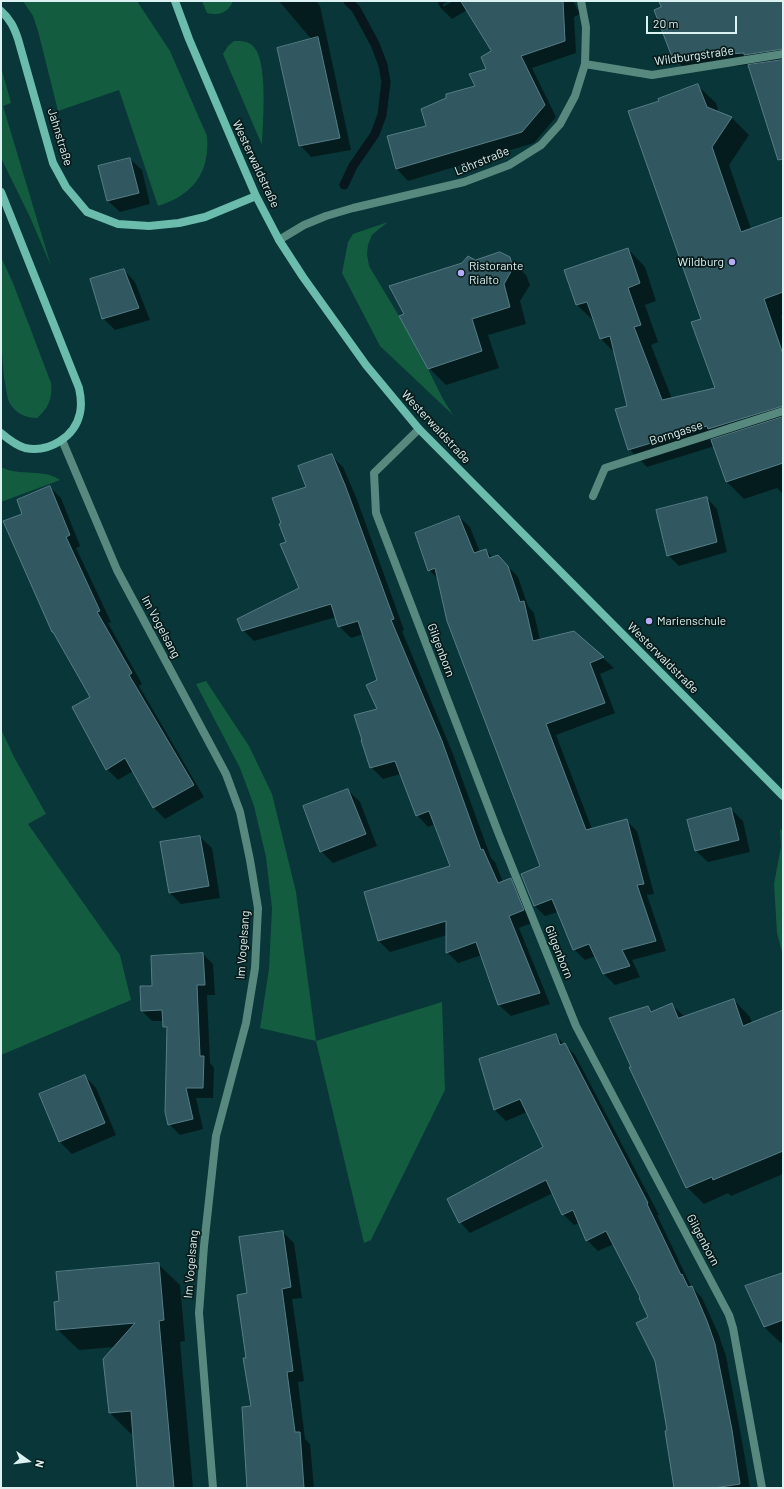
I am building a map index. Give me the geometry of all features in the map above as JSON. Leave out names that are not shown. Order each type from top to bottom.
[{"type":"main road","name":"Westerwaldstraße","points":[[175,1],[189,39],[256,196],[279,240],[303,277],[366,365],[419,429],[783,796]]},
{"type":"main road","name":"Jahnstraße","points":[[1,11],[7,16],[14,26],[53,163],[66,187],[87,212],[118,224],[149,226],[179,223],[205,217],[256,196]]},
{"type":"main road","points":[[1,192],[79,388],[82,401],[77,422],[71,432],[62,440],[51,446],[39,449],[25,448],[12,442],[1,433]]},
{"type":"street","name":"Löhrstraße","points":[[279,240],[304,225],[326,216],[353,208],[464,182],[509,165],[541,145],[560,124],[575,96],[585,64],[586,27],[581,1]]},
{"type":"street","name":"Wildburgstraße","points":[[585,64],[652,74],[783,54]]},
{"type":"street","name":"Borngasse","points":[[593,496],[605,468],[783,410]]},
{"type":"street","name":"Gilgenborn","points":[[419,429],[374,473],[376,513],[498,832],[576,1026],[729,1315],[733,1328],[762,1488]]},
{"type":"street","name":"Im Vogelsang","points":[[62,440],[117,570],[226,774],[240,812],[258,908],[255,968],[246,1023],[216,1136],[204,1246],[199,1312],[214,1488]]},
{"type":"green space","points":[[23,1],[137,1],[170,51],[207,136],[206,161],[197,181],[190,189],[181,196],[158,206],[119,90],[58,111],[38,31],[33,16]]},
{"type":"green space","points":[[202,1],[233,1],[226,11],[215,14],[207,13]]},
{"type":"green space","points":[[234,41],[247,42],[254,47],[261,66],[264,94],[262,145],[223,54],[228,46]]},
{"type":"green space","points":[[1,67],[11,103],[3,106],[51,266],[30,217],[1,158]]},
{"type":"green space","points":[[388,222],[372,235],[368,245],[367,254],[369,266],[399,316],[453,415],[380,346],[342,273],[348,242],[353,234]]},
{"type":"green space","points":[[1,257],[13,283],[51,383],[49,403],[37,418],[24,416],[17,412],[11,406],[7,396],[2,348]]},
{"type":"green space","points":[[1,467],[16,472],[47,474],[60,480],[1,502]]},
{"type":"green space","points":[[206,681],[249,746],[272,794],[296,892],[316,1041],[260,1028],[269,969],[272,908],[266,857],[254,806],[240,768],[196,684]]},
{"type":"green space","points":[[1,729],[14,757],[46,814],[28,824],[120,955],[131,1000],[1,1055]]},
{"type":"green space","points":[[780,829],[783,831],[783,956],[777,933],[774,884],[781,847]]},
{"type":"green space","points":[[442,1002],[445,1090],[371,1240],[364,1243],[316,1041]]},
{"type":"building","points":[[461,1],[563,1],[565,41],[521,56],[545,105],[522,132],[396,169],[387,136],[426,126],[421,109],[446,98],[446,94],[475,86],[469,74],[486,69],[481,57],[491,51]]},
{"type":"building","points":[[659,1],[783,1],[783,49],[744,55],[744,53],[672,57],[654,10],[661,7]]},
{"type":"building","points":[[318,37],[340,138],[299,146],[277,48]]},
{"type":"building","points":[[783,60],[783,159],[778,160],[748,65]]},
{"type":"building","name":"Wildburg","points":[[698,84],[707,107],[732,117],[712,147],[741,232],[783,217],[783,292],[764,299],[783,354],[783,406],[708,429],[707,426],[628,450],[615,409],[627,406],[610,336],[600,339],[587,302],[576,305],[564,270],[628,248],[640,283],[628,288],[641,325],[634,327],[662,400],[715,388],[691,322],[701,319],[628,111],[659,101],[658,99]]},
{"type":"building","points":[[130,158],[139,193],[107,201],[98,166]]},
{"type":"building","points":[[500,252],[510,257],[513,268],[504,284],[510,307],[472,319],[482,351],[428,369],[399,316],[404,314],[389,286],[462,263],[468,256],[475,260]]},
{"type":"building","points":[[124,269],[139,308],[102,319],[90,279]]},
{"type":"building","points":[[783,417],[783,463],[726,482],[711,440]]},
{"type":"building","points":[[332,454],[345,485],[394,619],[391,620],[442,741],[481,850],[483,849],[498,883],[511,878],[524,910],[509,916],[540,993],[498,1005],[476,942],[446,953],[446,921],[378,941],[364,892],[450,866],[429,811],[416,816],[395,761],[370,768],[354,715],[377,709],[366,685],[377,680],[358,621],[338,627],[331,604],[242,631],[237,619],[299,588],[280,544],[286,542],[279,524],[281,523],[272,498],[306,487],[298,466]]},
{"type":"building","points":[[50,486],[70,535],[66,537],[100,611],[97,612],[132,673],[129,675],[194,785],[153,808],[125,758],[106,770],[72,707],[90,697],[52,632],[3,521],[22,514],[17,500]]},
{"type":"building","points":[[707,497],[717,542],[667,556],[656,510]]},
{"type":"building","points":[[459,516],[474,553],[486,549],[489,558],[498,555],[508,566],[520,602],[524,601],[533,641],[574,631],[604,657],[590,663],[605,703],[546,724],[586,830],[627,819],[644,884],[637,885],[656,941],[622,950],[630,966],[603,974],[589,944],[573,950],[552,899],[534,906],[521,874],[540,866],[447,621],[435,568],[428,571],[415,533]]},
{"type":"building","points":[[348,789],[366,834],[320,852],[303,806]]},
{"type":"building","points":[[731,808],[739,840],[695,851],[687,820]]},
{"type":"building","points":[[200,836],[209,886],[169,893],[160,842]]},
{"type":"building","points":[[203,953],[205,985],[197,985],[200,1056],[204,1056],[203,1088],[186,1088],[193,1119],[168,1125],[165,1112],[167,1027],[163,1027],[162,1010],[141,1011],[140,986],[152,986],[151,956]]},
{"type":"building","points":[[734,999],[743,1026],[783,1010],[783,1151],[713,1180],[712,1177],[686,1188],[629,1067],[631,1067],[609,1018],[648,1006],[651,1012],[672,1003],[678,1018]]},
{"type":"building","points":[[556,1034],[560,1045],[565,1043],[648,1203],[647,1204],[681,1275],[682,1274],[688,1287],[692,1286],[707,1321],[715,1344],[732,1430],[740,1484],[714,1488],[674,1488],[665,1431],[667,1430],[655,1361],[636,1323],[648,1317],[639,1298],[640,1297],[606,1231],[586,1241],[573,1210],[562,1215],[546,1180],[459,1223],[447,1199],[543,1147],[520,1099],[494,1110],[479,1059]]},
{"type":"building","points":[[85,1075],[105,1123],[59,1142],[39,1094]]},
{"type":"building","points":[[283,1231],[291,1287],[282,1289],[293,1371],[287,1372],[295,1432],[300,1432],[304,1488],[247,1488],[242,1407],[251,1406],[243,1358],[246,1358],[237,1295],[247,1293],[239,1237]]},
{"type":"building","points":[[159,1263],[164,1320],[159,1321],[174,1488],[137,1488],[131,1411],[109,1413],[103,1359],[135,1323],[56,1330],[54,1302],[59,1301],[56,1272]]},
{"type":"building","points":[[783,1273],[783,1320],[764,1327],[745,1286]]},
{"type":"waterway","points":[[344,185],[353,166],[375,134],[382,115],[386,82],[383,65],[375,44],[356,9],[348,1]]},
{"type":"place","name":"Wildburg","points":[[732,262]]},
{"type":"place","name":"Ristorante Rialto","points":[[461,273]]},
{"type":"place","name":"Marienschule","points":[[649,621]]}]
